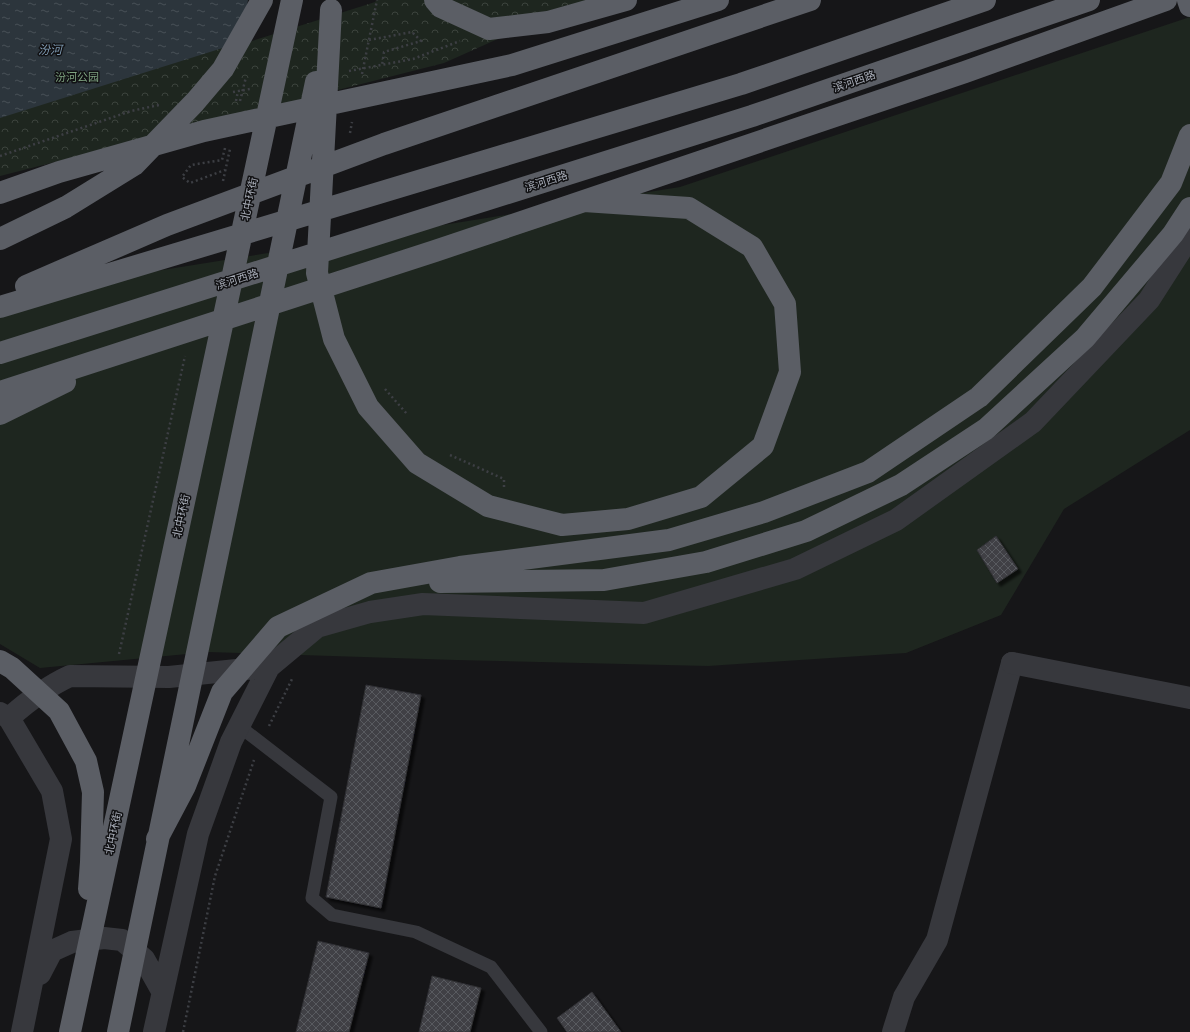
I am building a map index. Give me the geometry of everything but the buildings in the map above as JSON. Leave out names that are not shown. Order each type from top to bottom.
[{"type":"highway","points":[[0,239],[66,208],[134,165],[195,102],[223,69],[262,0]]},
{"type":"highway","name":"北中环街","points":[[70,1032],[292,0]]},
{"type":"highway","points":[[435,0],[441,6],[489,29],[548,22],[626,0]]},
{"type":"highway","points":[[0,193],[59,172],[204,131],[512,65],[718,0]]},
{"type":"highway","points":[[0,298],[167,225],[376,147],[810,0]]},
{"type":"highway","points":[[0,307],[741,84],[985,0]]},
{"type":"highway","name":"滨河西路","points":[[0,353],[752,116],[1089,0]]},
{"type":"highway","points":[[0,392],[584,201],[965,72],[1166,0]]},
{"type":"highway","points":[[1188,0],[1190,6]]},
{"type":"highway","points":[[332,5],[317,273],[334,339],[368,407],[417,463],[488,506],[562,525],[628,519],[701,497],[763,446],[790,372],[785,304],[752,247],[689,208],[584,201]]},
{"type":"highway","points":[[118,1032],[332,5]]},
{"type":"highway","points":[[157,839],[184,786],[222,692],[278,627],[371,583],[460,567],[669,540],[764,512],[868,472],[979,397],[1092,288],[1171,183],[1190,135]]},
{"type":"highway","points":[[371,583],[604,580],[706,562],[806,531],[901,485],[986,429],[1085,338],[1172,234],[1190,208]]},
{"type":"highway","points":[[0,232],[35,222]]},
{"type":"highway","points":[[0,414],[135,348]]},
{"type":"highway","points":[[0,661],[12,668],[59,711],[86,761],[93,792],[91,862],[83,971]]},
{"type":"street","points":[[154,1032],[198,834],[231,742],[269,667],[317,627],[370,612],[423,604],[644,613],[795,569],[896,520],[1033,422],[1149,300],[1190,236]]},
{"type":"street","points":[[893,1032],[904,997],[937,940],[1012,663],[1190,698]]},
{"type":"street","points":[[22,1032],[61,840],[52,792],[5,716],[20,708],[56,682],[70,676],[169,677],[269,667]]},
{"type":"street","points":[[31,991],[52,951],[72,942],[104,938],[122,940],[144,959],[162,991]]},
{"type":"lane","points":[[239,726],[331,797],[312,898],[332,915],[416,932],[491,967],[541,1032]]},
{"type":"path","points":[[369,40],[412,32],[421,41],[384,52],[382,65]]},
{"type":"path","points":[[222,160],[191,165],[182,176],[190,183],[225,170]]},
{"type":"path","points":[[383,386],[411,420]]},
{"type":"path","points":[[114,677],[175,401]]},
{"type":"path","points":[[448,454],[504,478]]},
{"type":"path","points":[[183,1032],[215,876],[257,751],[294,675]]},
{"type":"green space","name":"汾河公园","points":[[0,0],[595,0],[556,13],[444,63],[0,176]]},
{"type":"green space","points":[[1190,17],[1190,430],[1064,509],[1001,615],[906,653],[708,666],[208,652],[40,668],[0,644],[0,296],[680,187]]},
{"type":"water","name":"汾河","points":[[0,0],[375,0],[0,118]]},
{"type":"pier","points":[[248,0],[377,0],[375,2],[239,45]]}]
